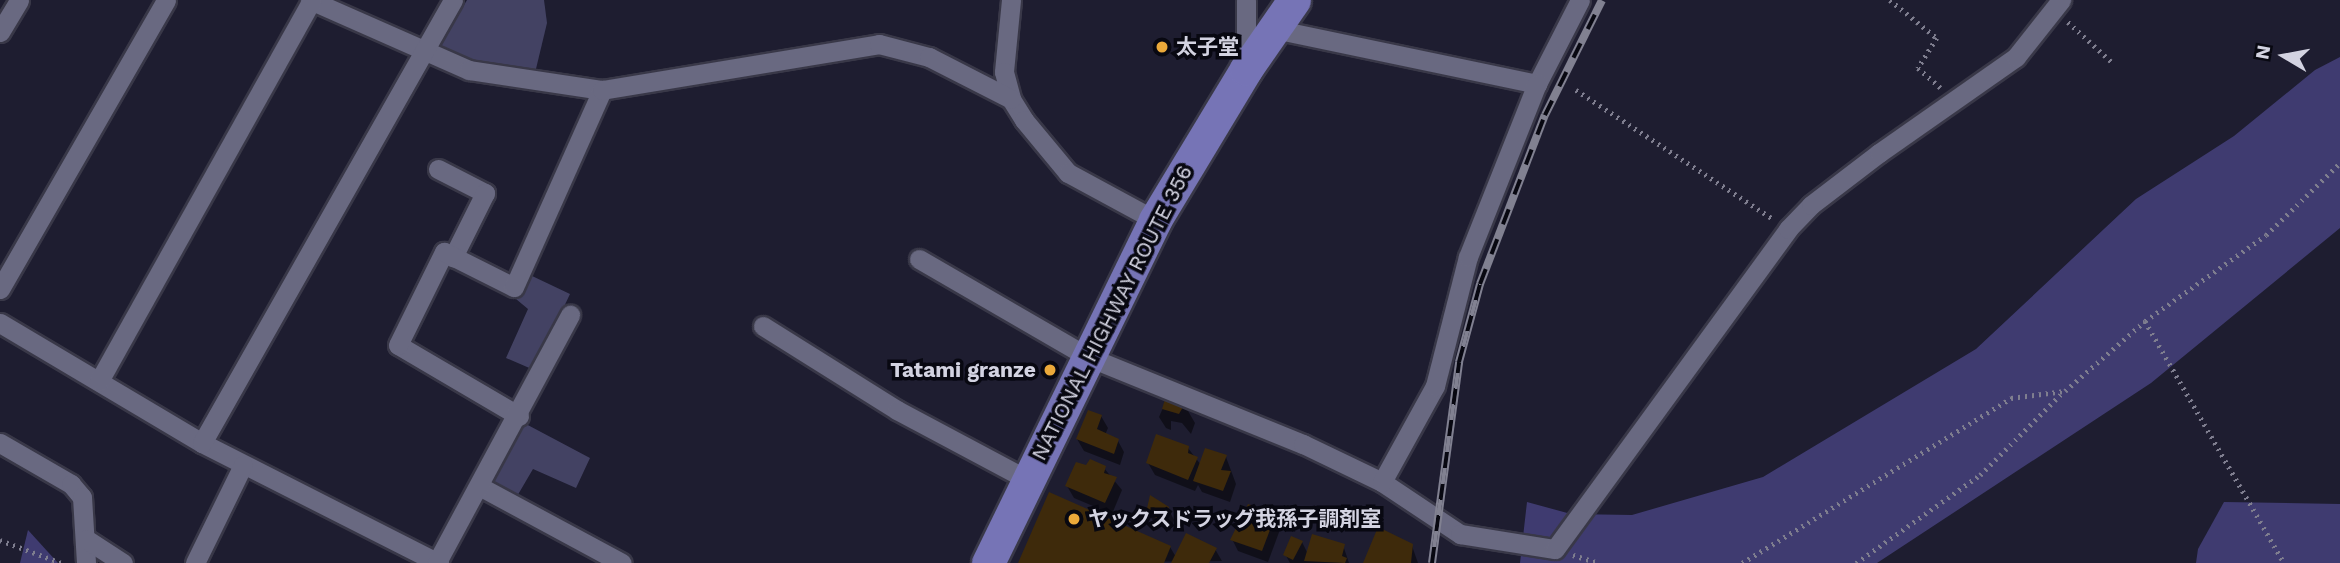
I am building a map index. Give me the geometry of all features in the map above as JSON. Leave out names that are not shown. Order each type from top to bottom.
[{"type":"highway","name":"NATIONAL HIGHWAY ROUTE 356","points":[[988,563],[1086,356],[1155,220],[1246,69],[1294,0]]},
{"type":"street","points":[[0,32],[19,0]]},
{"type":"street","points":[[0,289],[166,0]]},
{"type":"street","points":[[99,381],[311,0],[424,53],[481,72],[603,90],[878,44],[929,57],[1011,99]]},
{"type":"street","points":[[202,443],[453,0]]},
{"type":"street","points":[[1011,0],[1004,49],[1011,99],[1043,147],[1068,173],[1155,220]]},
{"type":"street","points":[[1246,0],[1246,69]]},
{"type":"street","points":[[1381,482],[1435,386],[1468,257],[1537,84],[1580,0]]},
{"type":"street","points":[[919,258],[1086,356],[1303,444],[1381,482],[1460,534],[1555,549],[1788,229],[1811,205],[2016,57],[2059,6]]},
{"type":"street","points":[[1274,29],[1537,84]]},
{"type":"street","points":[[519,415],[398,345],[444,252],[514,287],[603,90]]},
{"type":"street","points":[[438,169],[485,193],[453,257]]},
{"type":"street","points":[[0,323],[202,443],[438,563],[570,315]]},
{"type":"street","points":[[763,326],[897,410],[1028,480]]},
{"type":"street","points":[[0,443],[71,484],[84,504],[86,563]]},
{"type":"street","points":[[195,563],[243,465]]},
{"type":"street","points":[[479,486],[622,563]]},
{"type":"street","points":[[86,539],[123,563]]},
{"type":"path","points":[[1889,0],[1937,38],[1918,68],[1954,100]]},
{"type":"path","points":[[2059,6],[2114,64]]},
{"type":"path","points":[[1576,90],[1788,229]]},
{"type":"path","points":[[1856,563],[1980,475],[2065,391],[2145,321],[2266,235],[2340,163]]},
{"type":"path","points":[[2145,321],[2284,563]]},
{"type":"path","points":[[1742,563],[2011,398],[2065,391]]},
{"type":"path","points":[[0,540],[62,563]]},
{"type":"shaded area","points":[[467,0],[544,0],[547,23],[535,73],[472,63],[437,51]]},
{"type":"shaded area","points":[[2340,57],[2340,228],[2151,383],[1877,563],[1520,563],[1527,502],[1571,514],[1632,515],[1763,477],[1976,349],[2136,199],[2234,136],[2315,70]]},
{"type":"shaded area","points":[[530,275],[570,294],[534,370],[506,358],[528,309],[516,299]]},
{"type":"shaded area","points":[[524,423],[590,458],[576,488],[533,469],[516,498],[489,485]]},
{"type":"shaded area","points":[[2224,502],[2340,504],[2340,563],[2196,563],[2198,549]]},
{"type":"shaded area","points":[[28,530],[58,563],[20,563]]},
{"type":"building","points":[[1165,399],[1183,407],[1179,414],[1162,409]]},
{"type":"building","points":[[1088,410],[1102,415],[1097,429],[1119,439],[1114,454],[1076,439]]},
{"type":"building","points":[[1156,434],[1189,446],[1188,453],[1198,457],[1188,480],[1146,463]]},
{"type":"building","points":[[1205,448],[1227,455],[1221,470],[1231,471],[1223,491],[1193,481]]},
{"type":"building","points":[[1090,459],[1106,466],[1104,473],[1117,477],[1105,503],[1065,486],[1076,462],[1086,465]]},
{"type":"building","name":"ヤックスドラッグ我孫子調剤室","points":[[1049,492],[1171,546],[1164,563],[1018,563]]},
{"type":"building","points":[[1150,495],[1169,507],[1163,521],[1146,513]]},
{"type":"building","points":[[1248,504],[1276,514],[1262,551],[1230,540]]},
{"type":"building","points":[[1378,527],[1413,544],[1411,563],[1363,563]]},
{"type":"building","points":[[1186,533],[1217,548],[1209,563],[1171,563]]},
{"type":"building","points":[[1312,534],[1345,544],[1342,556],[1347,558],[1345,563],[1304,561]]},
{"type":"building","points":[[1291,536],[1303,541],[1293,560],[1283,555]]},
{"type":"railway","points":[[1432,563],[1459,362],[1480,284],[1545,115],[1602,0]]},
{"type":"place","name":"太子堂","points":[[1162,47]]},
{"type":"place","name":"Tatami granze","points":[[1050,370]]},
{"type":"place","name":"ヤックスドラッグ我孫子調剤室","points":[[1074,519]]}]
